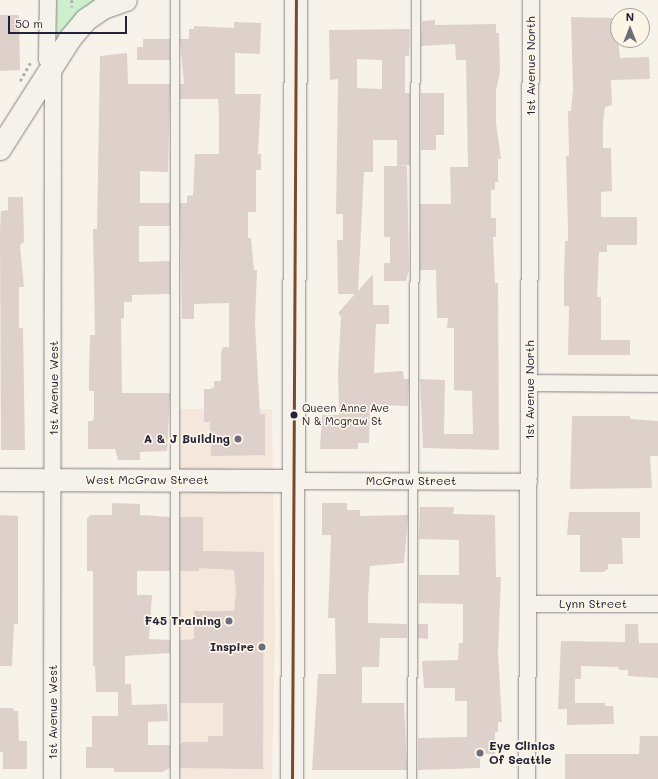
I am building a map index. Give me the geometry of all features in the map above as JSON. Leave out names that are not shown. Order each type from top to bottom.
[{"type":"main road","points":[[0,149],[53,68],[70,39],[86,20],[103,8],[126,0]]},
{"type":"main road","points":[[292,779],[296,0]]},
{"type":"main road","name":"West McGraw Street","points":[[0,480],[294,481]]},
{"type":"street","name":"1st Avenue West","points":[[48,0],[47,59],[53,68],[54,480],[52,779]]},
{"type":"street","name":"1st Avenue North","points":[[527,779],[531,0]]},
{"type":"street","points":[[530,383],[658,384]]},
{"type":"street","name":"McGraw Street","points":[[294,481],[529,482]]},
{"type":"street","name":"Lynn Street","points":[[528,604],[658,604]]},
{"type":"lane","points":[[175,0],[175,779]]},
{"type":"lane","points":[[412,779],[415,481],[416,0]]},
{"type":"shaded area","points":[[179,409],[272,409],[275,631],[272,779],[176,779]]},
{"type":"green space","points":[[54,0],[95,0],[56,42],[53,22]]},
{"type":"building","points":[[0,15],[19,15],[20,70],[0,71]]},
{"type":"building","points":[[571,17],[610,18],[610,48],[619,48],[620,58],[649,57],[650,79],[611,80],[612,105],[605,107],[603,122],[603,148],[611,148],[612,191],[601,192],[601,217],[637,217],[637,245],[607,245],[607,252],[599,252],[597,297],[601,297],[601,340],[630,340],[630,355],[568,355],[569,306],[564,306],[565,241],[568,241],[566,156],[569,156],[568,111],[571,111],[573,89]]},
{"type":"building","points":[[435,20],[435,25],[496,24],[496,33],[499,33],[500,73],[496,90],[496,123],[501,159],[498,159],[498,182],[495,182],[495,190],[491,190],[491,218],[496,218],[496,237],[493,237],[495,283],[498,283],[499,450],[423,448],[420,379],[445,380],[444,434],[473,434],[472,391],[454,390],[454,328],[447,328],[448,318],[437,318],[436,270],[420,270],[420,204],[451,204],[450,167],[468,167],[466,60],[456,60],[455,44],[421,46],[422,21]]},
{"type":"building","points":[[234,22],[261,23],[260,54],[235,53],[235,94],[261,94],[258,154],[261,154],[261,170],[256,170],[256,212],[248,212],[248,238],[251,238],[254,270],[257,270],[255,324],[260,414],[265,414],[265,455],[211,456],[210,422],[204,422],[204,389],[214,387],[214,381],[221,381],[221,353],[223,347],[229,347],[229,303],[194,304],[194,319],[182,319],[180,203],[187,203],[187,196],[193,195],[195,154],[219,154],[218,99],[180,99],[180,84],[184,84],[180,39],[189,39],[189,29],[194,29],[194,26],[234,28]]},
{"type":"building","points":[[410,29],[409,56],[405,56],[405,93],[410,93],[410,165],[397,166],[397,140],[373,140],[373,172],[364,172],[358,291],[373,274],[373,305],[389,305],[389,324],[376,324],[374,373],[403,371],[404,379],[409,379],[408,406],[370,405],[369,443],[358,443],[358,449],[320,449],[322,415],[339,415],[338,370],[341,317],[338,313],[355,294],[338,294],[337,240],[343,240],[343,214],[336,214],[338,79],[330,80],[329,30]],"holes":[[[357,59],[382,60],[382,89],[357,88]]]},
{"type":"building","points":[[143,39],[170,39],[170,60],[137,60],[137,47],[143,47]]},
{"type":"building","points":[[127,53],[128,84],[170,84],[168,172],[140,171],[140,203],[170,203],[170,226],[139,226],[139,262],[170,261],[170,294],[132,295],[132,302],[124,302],[124,319],[121,318],[122,393],[170,393],[167,451],[140,452],[140,460],[118,460],[115,449],[88,449],[88,421],[93,421],[94,416],[94,391],[89,391],[89,371],[90,335],[95,335],[93,229],[97,229],[100,56]]},
{"type":"building","points":[[421,93],[444,93],[444,135],[436,135],[436,150],[421,150]]},
{"type":"building","points":[[384,166],[407,166],[409,270],[406,281],[384,281],[384,263],[390,263],[390,237],[384,237]]},
{"type":"building","points":[[8,197],[23,197],[24,242],[20,245],[24,287],[19,287],[19,328],[23,328],[25,450],[1,450],[0,232],[1,211],[8,210]]},
{"type":"building","points":[[572,416],[630,416],[630,419],[658,421],[658,456],[650,456],[652,488],[570,489]]},
{"type":"building","points":[[112,503],[140,504],[140,515],[170,517],[170,571],[137,571],[137,595],[152,595],[149,639],[170,640],[170,653],[125,656],[125,684],[131,684],[132,705],[167,704],[168,721],[148,722],[148,745],[170,745],[170,768],[162,772],[114,772],[114,768],[86,768],[86,747],[92,747],[92,716],[118,716],[118,692],[96,692],[95,666],[93,666],[93,571],[87,571],[87,519],[90,515],[112,515]]},
{"type":"building","points":[[322,503],[347,503],[347,510],[360,510],[360,516],[408,515],[404,563],[370,566],[368,598],[368,623],[407,624],[407,638],[380,638],[379,667],[362,667],[362,703],[404,703],[407,770],[312,770],[318,674],[336,674],[335,618],[328,618],[331,535],[322,535]]},
{"type":"building","points":[[420,507],[454,507],[453,514],[495,515],[496,577],[501,577],[498,653],[502,722],[498,722],[498,732],[495,732],[495,754],[480,754],[480,768],[418,770],[418,738],[467,737],[467,701],[455,701],[455,688],[424,688],[422,661],[458,660],[459,643],[463,643],[463,604],[419,603],[419,575],[459,575],[459,540],[419,539]]},
{"type":"building","points":[[569,512],[640,512],[640,538],[622,538],[623,564],[608,564],[608,569],[604,572],[580,572],[580,535],[567,535]]},
{"type":"building","points":[[0,515],[18,516],[18,624],[14,624],[12,666],[0,666]]},
{"type":"building","points":[[180,517],[203,517],[203,551],[264,552],[263,769],[180,768],[180,745],[183,742],[208,742],[208,736],[223,736],[223,703],[180,703],[180,640],[194,639],[194,611],[234,611],[236,592],[234,570],[199,568],[199,571],[180,571]]},
{"type":"building","points":[[418,624],[428,624],[428,639],[418,638]]},
{"type":"building","points":[[625,624],[638,624],[639,643],[658,643],[658,678],[628,676],[628,670],[619,670],[618,667],[581,666],[581,679],[575,679],[575,703],[605,703],[605,706],[613,706],[614,724],[567,725],[567,709],[558,709],[561,641],[625,642]]},
{"type":"building","points":[[0,708],[13,708],[14,711],[18,711],[19,741],[27,741],[27,769],[3,769],[3,752],[0,752]]},
{"type":"building","points":[[640,736],[658,736],[658,779],[565,779],[565,754],[639,754]]},
{"type":"transit line","points":[[292,779],[296,0]]},
{"type":"place","name":"Queen Anne Ave N & Mcgraw St","points":[[294,415]]},
{"type":"place","name":"A & J Building","points":[[238,439]]},
{"type":"place","name":"F45 Training","points":[[229,621]]},
{"type":"place","name":"Inspire","points":[[262,647]]},
{"type":"place","name":"Eye Clinics Of Seattle","points":[[480,753]]}]
